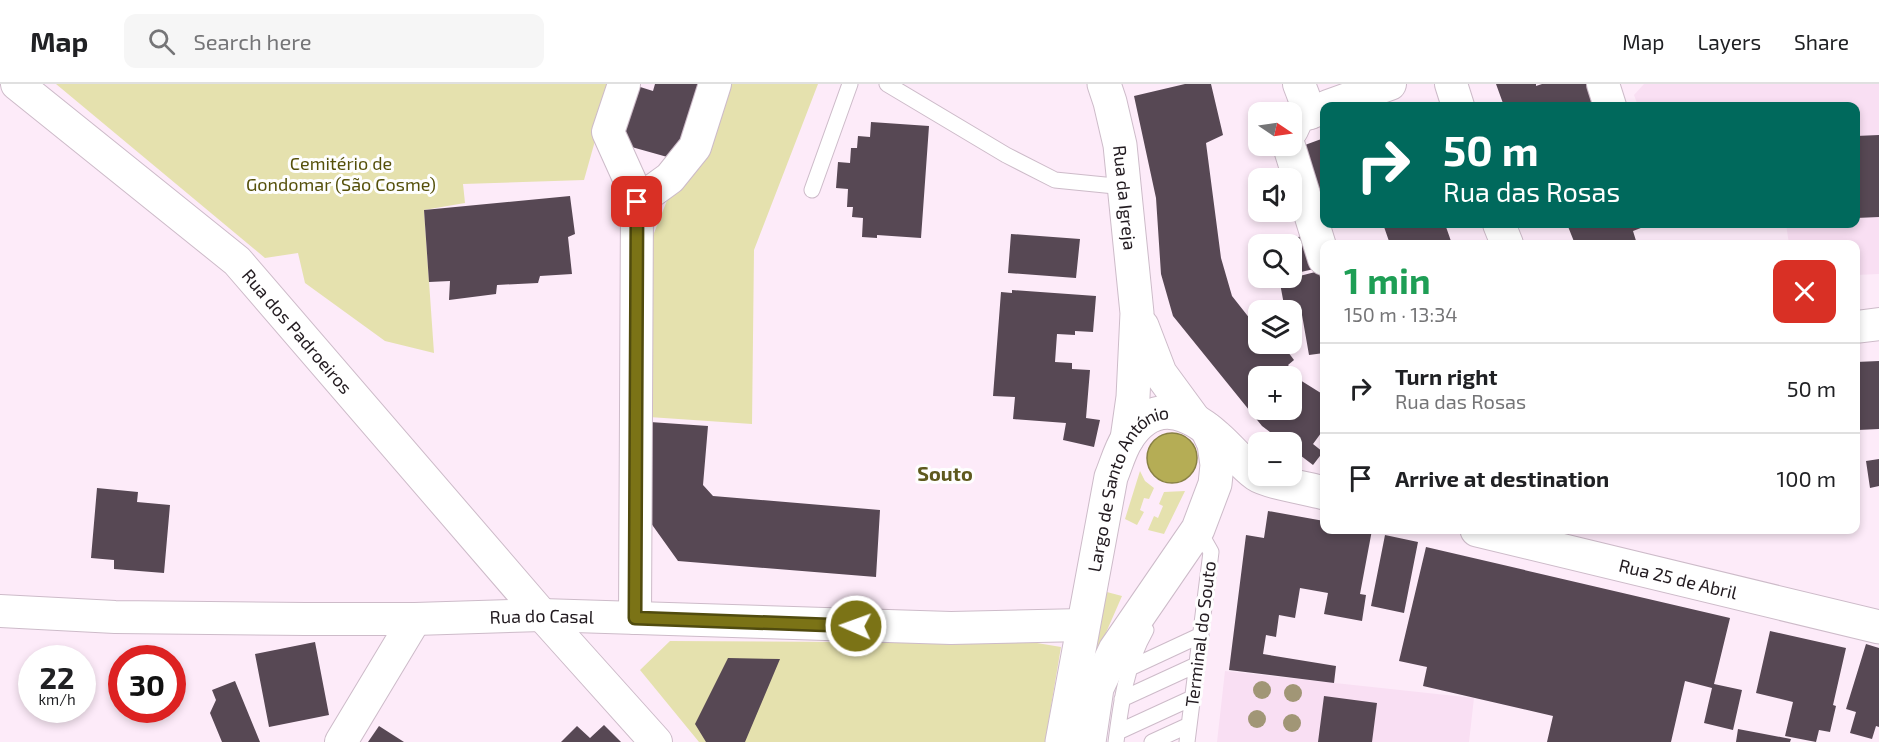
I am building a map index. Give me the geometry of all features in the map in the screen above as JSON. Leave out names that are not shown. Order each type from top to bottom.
[{"type":"main road","name":"Rua da Igreja","points":[[1104,84],[1120,145],[1137,313],[1133,397],[1127,439]]},
{"type":"main road","name":"Rua da Igreja","points":[[1137,313],[1160,373],[1200,423]]},
{"type":"main road","name":"Largo de Santo António","points":[[1062,742],[1111,477],[1127,439],[1141,424],[1156,414],[1170,411],[1200,423],[1214,444],[1217,465],[1215,484],[1189,541],[1115,650],[1097,688],[1108,739]]},
{"type":"main road","points":[[1200,423],[1259,477],[1320,492]]},
{"type":"main road","name":"Rua 25 de Abril","points":[[1513,534],[1879,627]]},
{"type":"street","name":"Rua dos Padroeiros","points":[[17,84],[237,261],[542,615],[656,742]]},
{"type":"street","points":[[624,84],[608,132],[637,202],[635,618]]},
{"type":"street","points":[[637,202],[670,178],[695,147],[715,84]]},
{"type":"street","points":[[1299,84],[1313,114]]},
{"type":"street","points":[[1344,102],[1390,84]]},
{"type":"street","points":[[1450,84],[1457,102]]},
{"type":"street","points":[[1291,156],[1320,246]]},
{"type":"street","points":[[1860,326],[1879,324]]},
{"type":"street","name":"Rua do Casal","points":[[0,611],[115,617],[415,619],[542,615],[951,628],[1083,625]]},
{"type":"street","points":[[341,742],[415,619]]},
{"type":"lane","points":[[812,190],[850,84]]},
{"type":"lane","points":[[887,84],[1005,155],[1055,180],[1125,187]]},
{"type":"lane","name":"Terminal do Souto","points":[[1108,739],[1139,643],[1183,572],[1189,541],[1211,552],[1187,742]]},
{"type":"lane","points":[[1130,668],[1200,634]]},
{"type":"lane","points":[[1122,699],[1196,665]]},
{"type":"lane","points":[[1108,739],[1192,698]]},
{"type":"lane","points":[[1152,742],[1189,725]]},
{"type":"shaded area","points":[[1644,84],[1879,84],[1879,274],[1860,275],[1860,240],[1788,240],[1787,228],[1860,228],[1860,102],[1637,102],[1634,95]]},
{"type":"shaded area","points":[[1172,433],[1190,440],[1197,458],[1190,476],[1172,483],[1154,476],[1147,458],[1154,440]]},
{"type":"shaded area","points":[[1225,671],[1474,698],[1469,742],[1217,742]]},
{"type":"green space","name":"Cemitério de Gondomar (São Cosme)","points":[[56,84],[611,84],[584,180],[463,184],[465,203],[424,210],[434,353],[385,341],[305,283],[298,253],[265,258]]},
{"type":"green space","points":[[723,84],[818,84],[754,250],[752,424],[649,417],[650,243],[674,183]]},
{"type":"green space","points":[[1140,471],[1145,481],[1154,488],[1149,499],[1144,498],[1140,510],[1144,512],[1137,525],[1125,519]]},
{"type":"green space","points":[[1185,491],[1164,534],[1148,530],[1154,516],[1158,518],[1163,506],[1159,504],[1164,492]]},
{"type":"green space","points":[[1103,591],[1122,596],[1078,697]]},
{"type":"green space","points":[[670,641],[1037,643],[1061,647],[1045,742],[699,742],[640,670]]},
{"type":"building","points":[[655,84],[704,84],[678,160],[621,144],[637,86],[653,91]]},
{"type":"building","points":[[1185,84],[1211,84],[1223,135],[1206,143],[1221,258],[1232,296],[1248,316],[1248,354],[1290,354],[1294,360],[1289,366],[1248,366],[1248,409],[1173,316],[1161,274],[1156,198],[1134,96]]},
{"type":"building","points":[[1496,84],[1536,84],[1536,86],[1595,84],[1602,102],[1503,102]]},
{"type":"building","points":[[871,122],[929,126],[921,238],[877,235],[877,238],[862,237],[863,218],[852,217],[853,207],[847,207],[848,189],[836,188],[838,162],[850,163],[851,148],[857,148],[858,136],[870,137]]},
{"type":"building","points":[[1879,135],[1879,217],[1860,218],[1860,136]]},
{"type":"building","points":[[1320,139],[1320,194],[1305,145]]},
{"type":"building","points":[[570,196],[575,234],[568,237],[572,274],[540,276],[538,283],[497,285],[496,294],[449,300],[450,281],[429,282],[424,210]]},
{"type":"building","points":[[1384,228],[1446,228],[1451,240],[1389,240]]},
{"type":"building","points":[[1569,228],[1641,228],[1633,231],[1636,240],[1573,240]]},
{"type":"building","points":[[1011,234],[1080,239],[1076,278],[1008,273]]},
{"type":"building","points":[[1308,235],[1314,269],[1302,272],[1302,236]]},
{"type":"building","points":[[1319,271],[1320,354],[1309,355],[1302,315],[1302,300],[1283,300],[1281,288],[1302,288],[1302,275]]},
{"type":"building","points":[[1012,290],[1096,296],[1093,332],[1075,331],[1075,335],[1057,334],[1055,362],[1072,363],[1072,369],[1090,370],[1086,418],[1100,420],[1094,447],[1063,440],[1066,423],[1013,419],[1015,397],[993,396],[1001,292],[1012,293]]},
{"type":"building","points":[[1879,361],[1879,429],[1860,430],[1860,362]]},
{"type":"building","points":[[1302,381],[1320,392],[1320,434],[1313,444],[1320,450],[1320,456],[1313,465],[1302,457],[1302,432],[1270,432],[1257,420],[1302,420]]},
{"type":"building","points":[[650,422],[708,426],[703,485],[713,496],[880,510],[876,577],[678,561],[643,512]]},
{"type":"building","points":[[1879,459],[1879,486],[1870,488],[1866,461]]},
{"type":"building","points":[[97,488],[138,492],[137,502],[170,505],[164,573],[114,569],[114,560],[91,558]]},
{"type":"building","points":[[1268,511],[1320,520],[1320,534],[1371,534],[1360,594],[1366,595],[1362,621],[1324,614],[1328,593],[1300,588],[1295,618],[1279,615],[1276,637],[1266,635],[1263,654],[1336,666],[1334,683],[1229,670],[1246,535],[1264,538]]},
{"type":"building","points":[[1385,535],[1418,542],[1404,613],[1371,606]]},
{"type":"building","points":[[1426,547],[1730,618],[1714,684],[1742,690],[1733,730],[1704,723],[1712,688],[1685,681],[1671,742],[1547,742],[1553,716],[1423,686],[1427,667],[1399,661]]},
{"type":"building","points":[[1770,631],[1846,648],[1833,705],[1836,706],[1830,732],[1819,730],[1816,742],[1785,736],[1793,702],[1756,693]]},
{"type":"building","points":[[315,642],[329,715],[269,727],[255,654]]},
{"type":"building","points":[[1866,644],[1879,648],[1879,727],[1876,726],[1872,739],[1850,733],[1856,712],[1846,709]]},
{"type":"building","points":[[728,658],[780,659],[745,742],[706,742],[695,724]]},
{"type":"building","points":[[235,681],[260,742],[222,742],[210,713],[216,700],[212,690]]},
{"type":"building","points":[[1324,696],[1377,703],[1372,742],[1318,742]]},
{"type":"building","points":[[604,725],[621,742],[561,742],[577,726],[590,738]]},
{"type":"building","points":[[379,726],[404,742],[368,742]]},
{"type":"building","points":[[1738,729],[1791,739],[1790,742],[1736,742]]},
{"type":"district","name":"Souto","points":[[945,473]]},
{"type":"route","points":[[637,202],[635,618],[856,626]]}]
